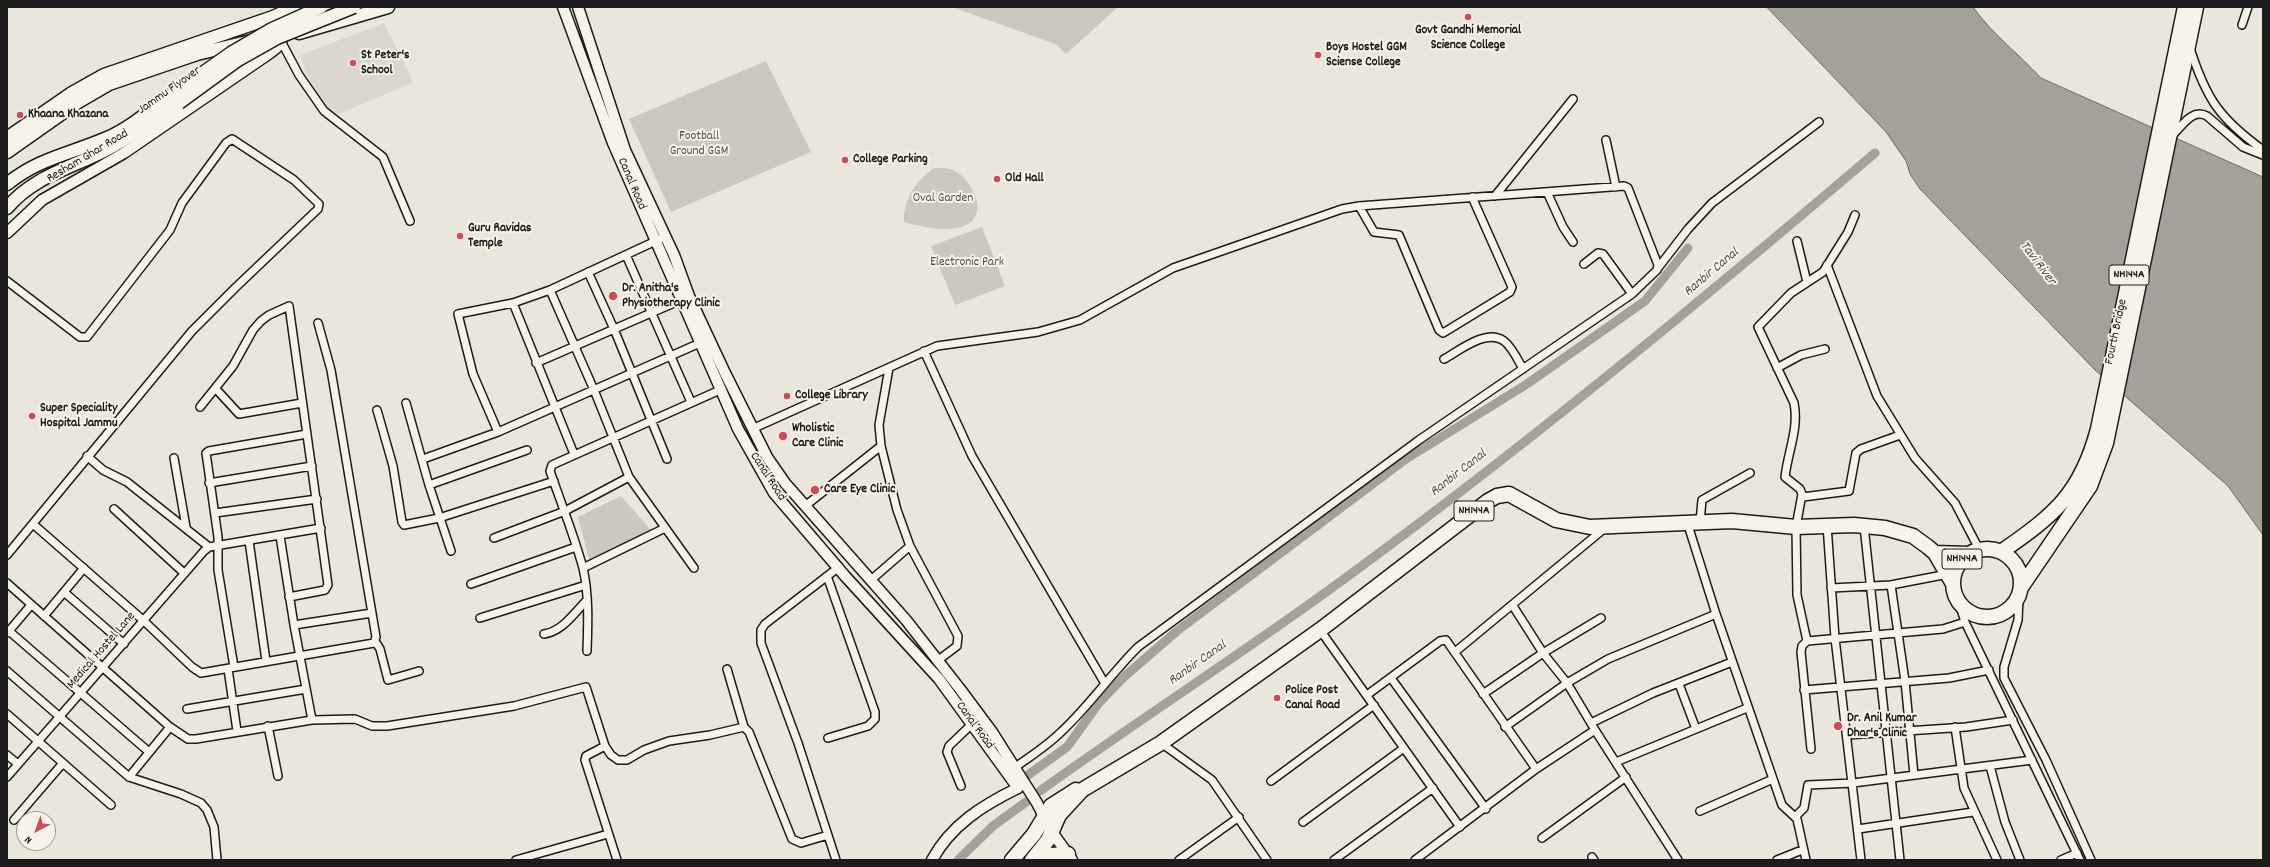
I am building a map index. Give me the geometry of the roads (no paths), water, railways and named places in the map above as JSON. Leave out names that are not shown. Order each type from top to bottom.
[{"type":"highway","name":"Fourth Bridge","points":[[2166,139],[2185,7]]},
{"type":"highway","name":"Fourth Bridge","points":[[2001,552],[2044,521],[2069,495],[2084,472],[2106,415],[2196,7]]},
{"type":"highway","name":"NH144A","points":[[1012,860],[1046,824],[1059,815],[1082,790],[1161,743],[1320,630],[1472,512],[1497,496],[1509,494],[1556,520],[1590,527],[1606,527],[1696,519],[1796,527],[1827,525],[1864,526],[1901,532],[1922,542],[1935,553],[1950,578],[1959,604],[1973,614],[1990,618],[2002,615],[2012,608],[2020,592],[2069,514],[2090,486],[2106,444],[2106,415]]},
{"type":"highway","name":"NH144A","points":[[1935,553],[1974,552],[1990,549],[2001,552],[2013,560],[2020,572],[2020,592]]},
{"type":"highway","name":"NH144A","points":[[1950,578],[1960,561],[1974,552]]},
{"type":"highway","name":"NH144A","points":[[1032,860],[1044,846],[1046,824]]},
{"type":"highway","points":[[1042,860],[1050,856],[1070,857]]},
{"type":"main road","points":[[7,138],[72,93],[104,75],[273,17],[295,7]]},
{"type":"main road","name":"Jammu Flyover","points":[[7,184],[22,171],[45,159],[109,137],[231,53],[272,28],[321,7]]},
{"type":"main road","name":"Jammu Flyover","points":[[7,208],[31,186],[47,177],[94,156],[130,136],[238,60],[277,38],[354,7]]},
{"type":"main road","points":[[7,152],[78,102],[109,84],[197,54],[240,42],[282,40],[388,7]]},
{"type":"main road","name":"Canal Road","points":[[563,7],[613,143],[689,296],[752,429],[776,471],[906,620],[992,732],[1046,824],[1070,857]]},
{"type":"main road","name":"Canal Road","points":[[578,7],[625,150],[660,238],[681,300],[738,429],[768,483],[838,568],[939,679],[973,723],[1018,788],[986,804],[974,813],[956,829],[932,860]]},
{"type":"main road","points":[[273,17],[282,40]]},
{"type":"main road","name":"Resham Ghar Road","points":[[7,233],[42,200],[124,153],[270,53],[282,40]]},
{"type":"street","points":[[2242,24],[2248,7]]},
{"type":"street","points":[[282,40],[299,75],[322,108],[383,157],[410,221]]},
{"type":"street","points":[[2189,44],[2204,86],[2216,109],[2233,127],[2263,150]]},
{"type":"street","points":[[1495,196],[1573,99]]},
{"type":"street","points":[[2166,139],[2192,116],[2201,113],[2207,116],[2243,147],[2263,155]]},
{"type":"street","points":[[1014,768],[1048,744],[1063,731],[1104,682],[1138,647],[1419,440],[1632,294],[1658,268],[1688,229],[1712,203],[1819,122]]},
{"type":"street","points":[[7,281],[80,337],[87,337],[170,230],[182,203],[226,143],[232,139],[294,180],[318,202],[318,209],[192,331],[87,456],[7,555]]},
{"type":"street","points":[[1606,140],[1616,187]]},
{"type":"street","points":[[752,429],[937,346],[955,342],[1045,330],[1080,320],[1174,268],[1342,209],[1359,206],[1626,186],[1658,268]]},
{"type":"street","points":[[1547,192],[1563,227],[1573,242]]},
{"type":"street","points":[[1359,206],[1374,232],[1399,236],[1438,330],[1443,333],[1508,294],[1512,288],[1472,197]]},
{"type":"street","points":[[1807,641],[1797,594],[1796,527],[1802,499],[1800,489],[1785,477],[1796,423],[1794,403],[1758,329],[1758,325],[1791,293],[1821,274],[1848,232],[1855,215]]},
{"type":"street","points":[[498,432],[473,374],[458,314],[513,303],[550,290],[660,238]]},
{"type":"street","points":[[1797,241],[1807,282]]},
{"type":"street","points":[[1584,264],[1598,253],[1603,254],[1632,294]]},
{"type":"street","points":[[626,255],[650,313],[691,402]]},
{"type":"street","points":[[1827,265],[1877,396],[1900,435],[1921,466],[1955,503],[1974,552]]},
{"type":"street","points":[[588,272],[614,329],[667,459]]},
{"type":"street","points":[[550,290],[614,436],[629,476],[694,568]]},
{"type":"street","points":[[536,363],[681,300]]},
{"type":"street","points":[[513,303],[574,454]]},
{"type":"street","points":[[200,407],[216,389],[261,321],[288,306],[290,308],[328,588],[289,597]]},
{"type":"street","points":[[318,323],[330,370],[372,613],[375,641],[380,649],[388,680],[419,671]]},
{"type":"street","points":[[1444,359],[1478,340],[1489,337],[1504,341],[1523,369]]},
{"type":"street","points":[[423,458],[498,432],[700,343]]},
{"type":"street","points":[[1777,368],[1801,355],[1825,349]]},
{"type":"street","points":[[924,351],[972,456],[1104,682]]},
{"type":"street","points":[[889,368],[879,425],[881,446],[897,510],[910,546],[958,636],[957,646],[937,661]]},
{"type":"street","points":[[216,389],[239,414],[302,403]]},
{"type":"street","points":[[587,651],[587,600],[583,568],[566,511],[550,471],[552,465],[614,436],[720,390]]},
{"type":"street","points":[[406,403],[439,518],[451,551]]},
{"type":"street","points":[[377,410],[393,466],[403,524],[407,526],[439,518],[554,481]]},
{"type":"street","points":[[237,731],[232,702],[231,668],[218,570],[218,546],[205,456],[209,450],[307,434]]},
{"type":"street","points":[[1802,499],[1849,491],[1851,489],[1856,453],[1861,449],[1900,435]]},
{"type":"street","points":[[805,506],[881,446]]},
{"type":"street","points":[[429,485],[527,450]]},
{"type":"street","points":[[87,456],[104,470],[127,482],[186,527],[209,547],[321,528]]},
{"type":"street","points":[[174,458],[186,527]]},
{"type":"street","points":[[209,483],[312,466]]},
{"type":"street","points":[[1750,473],[1703,499],[1696,519],[1716,614],[1747,708],[1782,805],[1795,817],[1802,850],[1806,860]]},
{"type":"street","points":[[494,538],[566,511],[629,476]]},
{"type":"street","points":[[214,513],[317,499]]},
{"type":"street","points":[[114,509],[184,573]]},
{"type":"street","points":[[33,524],[144,621],[196,671],[206,674],[266,661],[370,645],[375,641]]},
{"type":"street","points":[[1827,525],[1835,638],[1861,860]]},
{"type":"street","points":[[1864,526],[1900,860]]},
{"type":"street","points":[[1455,652],[1513,606],[1606,527]]},
{"type":"street","points":[[583,568],[665,528]]},
{"type":"street","points":[[280,536],[299,656],[312,720]]},
{"type":"street","points":[[249,541],[266,661]]},
{"type":"street","points":[[871,580],[910,546]]},
{"type":"street","name":"Medical Hostel Lane","points":[[7,777],[104,668],[184,573],[209,547]]},
{"type":"street","points":[[471,584],[576,547]]},
{"type":"street","points":[[44,616],[84,568]]},
{"type":"street","points":[[836,860],[798,743],[762,643],[761,630],[765,624],[838,568]]},
{"type":"street","points":[[827,576],[875,712],[875,719],[868,726],[828,738]]},
{"type":"street","points":[[1831,588],[1892,585],[1950,578]]},
{"type":"street","points":[[7,583],[170,727],[188,739],[196,739],[237,731],[312,720],[355,719],[372,726],[387,726],[514,706],[586,687],[604,746],[614,758],[627,760],[644,750],[670,741],[710,735],[744,727]]},
{"type":"street","points":[[480,618],[586,585]]},
{"type":"street","points":[[1892,585],[1905,681],[1914,775]]},
{"type":"street","points":[[64,592],[124,644]]},
{"type":"street","points":[[2020,592],[2018,620],[2004,667],[2004,678],[2046,760],[2092,860]]},
{"type":"street","points":[[544,634],[552,633],[561,627],[587,600]]},
{"type":"street","points":[[1959,604],[1965,622],[2080,860]]},
{"type":"street","points":[[31,605],[8,632],[149,752]]},
{"type":"street","points":[[1513,606],[1543,653],[1567,683],[1595,730],[1678,860]]},
{"type":"street","points":[[294,625],[372,613]]},
{"type":"street","points":[[1505,727],[1567,683],[1608,659],[1716,614]]},
{"type":"street","points":[[1483,694],[1543,653],[1601,618]]},
{"type":"street","points":[[1811,749],[1801,652],[1802,646],[1807,641],[1943,629],[1965,622]]},
{"type":"street","points":[[1320,630],[1460,827]]},
{"type":"street","points":[[1367,695],[1440,641],[1448,641],[1505,727],[1536,769]]},
{"type":"street","points":[[1591,723],[1653,693],[1732,662]]},
{"type":"street","points":[[727,669],[744,727],[749,732],[792,840],[801,843],[828,835]]},
{"type":"street","points":[[1804,690],[1949,678],[1989,670]]},
{"type":"street","points":[[7,671],[129,777],[181,794],[201,803],[214,827],[217,860]]},
{"type":"street","points":[[1391,678],[1486,809]]},
{"type":"street","points":[[1679,684],[1696,729]]},
{"type":"street","points":[[187,709],[306,688]]},
{"type":"street","points":[[1271,781],[1374,705]]},
{"type":"street","points":[[1616,762],[1747,708]]},
{"type":"street","points":[[7,714],[111,805]]},
{"type":"street","points":[[1847,735],[1955,727],[2013,720]]},
{"type":"street","points":[[961,786],[946,752],[949,746],[973,723]]},
{"type":"street","points":[[268,726],[278,776]]},
{"type":"street","points":[[129,777],[170,727]]},
{"type":"street","points":[[1955,727],[1964,788],[1973,812],[1997,860]]},
{"type":"street","points":[[1415,860],[1486,809],[1536,769],[1595,730]]},
{"type":"street","points":[[1161,743],[1212,780],[1239,817],[1267,860]]},
{"type":"street","points":[[604,746],[586,756],[585,760],[617,860]]},
{"type":"street","points":[[1303,822],[1404,748]]},
{"type":"street","points":[[7,755],[18,764]]},
{"type":"street","points":[[1795,817],[1804,808],[1808,786],[1892,778],[2032,760]]},
{"type":"street","points":[[14,820],[63,763]]},
{"type":"street","points":[[1990,766],[2005,822],[2020,860]]},
{"type":"street","points":[[1542,838],[1626,777]]},
{"type":"street","points":[[1700,811],[1773,779]]},
{"type":"street","points":[[1334,860],[1433,788]]},
{"type":"street","points":[[1858,829],[1973,812]]},
{"type":"street","points":[[1179,860],[1239,817]]},
{"type":"street","points":[[516,860],[608,834]]},
{"type":"street","points":[[1777,860],[1802,850]]},
{"type":"street","points":[[2061,860],[2077,853]]},
{"type":"water","name":"Tavi River","points":[[1767,7],[1973,7],[1997,35],[2041,78],[2263,177],[2263,535],[2228,486],[2095,370],[1920,189],[1910,174],[1906,161],[1886,132]]},
{"type":"waterway","name":"Ranbir Canal","points":[[1040,791],[1322,595],[1464,489],[1603,380],[1875,153]]},
{"type":"waterway","name":"Ranbir Canal","points":[[1028,775],[1067,747],[1098,704],[1125,676],[1177,631],[1406,459],[1527,384],[1645,301],[1688,248]]},
{"type":"waterway","name":"Ranbir Canal","points":[[958,860],[993,826],[1026,802]]},
{"type":"place","name":"Govt Gandhi Memorial Science College","points":[[1468,17]]},
{"type":"place","name":"Boys Hostel GGM Sciense College","points":[[1318,55]]},
{"type":"place","name":"St Peter's School","points":[[353,63]]},
{"type":"place","name":"Khaana Khazana","points":[[20,115]]},
{"type":"place","name":"College Parking","points":[[845,160]]},
{"type":"place","name":"Old Hall","points":[[997,179]]},
{"type":"place","name":"Guru Ravidas Temple","points":[[460,236]]},
{"type":"place","name":"Dr. Anitha's Physiotherapy Clinic","points":[[613,296]]},
{"type":"place","name":"College Library","points":[[787,396]]},
{"type":"place","name":"Super Speciality Hospital Jammu","points":[[32,416]]},
{"type":"place","name":"Wholistic Care Clinic","points":[[783,436]]},
{"type":"place","name":"Care Eye Clinic","points":[[815,490]]},
{"type":"place","name":"Police Post Canal Road","points":[[1277,698]]},
{"type":"place","name":"Dr. Anil Kumar Dhar's Clinic","points":[[1838,726]]},
{"type":"park label","name":"Football Ground GGM","points":[[699,144]]},
{"type":"park label","name":"Oval Garden","points":[[943,199]]},
{"type":"park label","name":"Electronic Park","points":[[967,263]]}]
